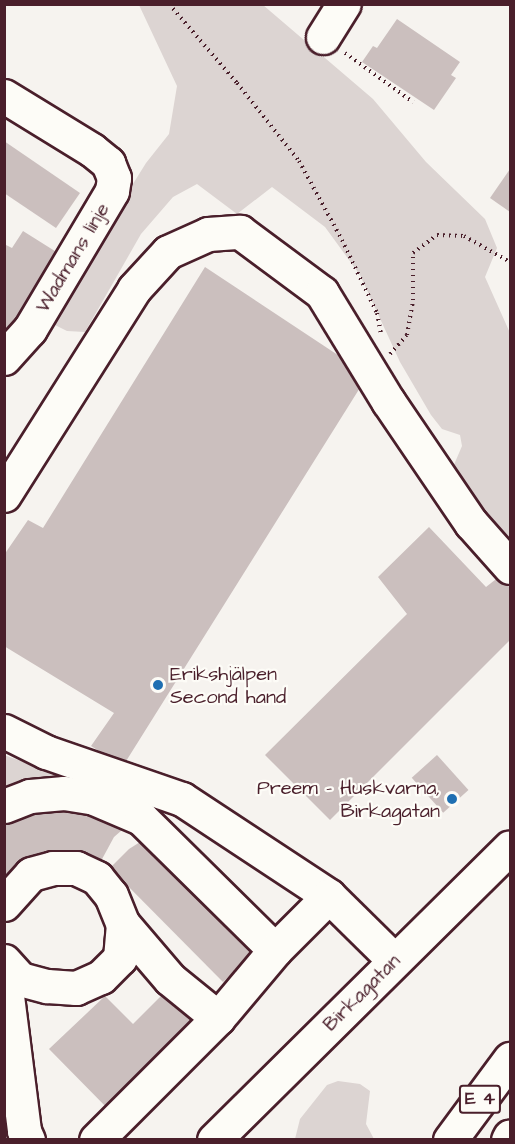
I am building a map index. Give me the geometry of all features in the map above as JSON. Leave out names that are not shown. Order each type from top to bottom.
[{"type":"main road","points":[[322,38],[344,4]]},
{"type":"main road","name":"Wadmans linje","points":[[4,96],[92,150],[108,163],[114,178],[112,191],[30,329],[4,358]]},
{"type":"main road","points":[[4,495],[134,289],[168,252],[208,234],[240,232],[322,293],[388,401],[465,514],[510,567]]},
{"type":"main road","points":[[4,731],[46,752],[182,800],[330,896],[394,960]]},
{"type":"main road","points":[[4,806],[30,796],[64,793],[94,798],[141,818],[274,950]]},
{"type":"main road","name":"Birkagatan","points":[[214,1140],[510,847]]},
{"type":"main road","points":[[4,904],[31,874],[53,868],[76,868],[97,878],[111,895],[123,924],[170,980],[218,1018]]},
{"type":"main road","points":[[96,1140],[218,1018],[274,950],[330,896]]},
{"type":"main road","points":[[4,961],[20,979],[47,986],[76,988],[101,978],[120,958],[123,924]]},
{"type":"main road","points":[[4,972],[24,1131],[28,1140]]},
{"type":"main road","name":"E 4","points":[[450,1140],[510,1059]]},
{"type":"path","points":[[169,4],[237,82],[298,161],[377,313],[381,336]]},
{"type":"path","points":[[322,38],[413,102]]},
{"type":"path","points":[[384,347],[386,358],[407,335],[413,300],[413,253],[437,235],[464,236],[510,262]]},
{"type":"shaded area","points":[[139,5],[263,5],[373,99],[426,162],[485,219],[497,248],[485,277],[510,333],[510,550],[450,474],[462,446],[460,435],[442,429],[431,415],[400,362],[360,275],[325,227],[272,187],[237,214],[197,184],[173,197],[141,234],[85,332],[67,331],[53,324],[80,269],[146,163],[169,134],[177,86]]},
{"type":"shaded area","points":[[4,755],[49,771],[158,805],[5,790]]},
{"type":"shaded area","points":[[338,1081],[360,1084],[370,1091],[366,1124],[374,1139],[295,1139],[300,1119],[327,1085]]},
{"type":"building","points":[[397,19],[460,62],[451,75],[456,78],[434,110],[362,62],[373,46],[377,48]]},
{"type":"building","points":[[4,141],[80,193],[56,228],[4,193]]},
{"type":"building","points":[[510,169],[510,212],[490,198]]},
{"type":"building","points":[[23,231],[58,253],[4,336],[4,244],[12,248]]},
{"type":"building","points":[[205,267],[368,375],[123,766],[91,746],[114,713],[4,646],[4,555],[28,520],[43,528]]},
{"type":"building","points":[[429,527],[486,587],[500,576],[510,588],[510,640],[330,820],[265,755],[407,614],[378,577]]},
{"type":"building","points":[[437,755],[468,790],[443,813],[412,778]]},
{"type":"building","points":[[63,802],[129,824],[114,837],[101,861],[74,852],[42,853],[25,859],[4,876],[4,816]]},
{"type":"building","points":[[148,837],[259,948],[223,982],[110,868],[129,849]]},
{"type":"building","points":[[167,990],[202,1026],[112,1113],[49,1049],[105,996],[133,1024]]},
{"type":"place","name":"Erikshjälpen Second hand","points":[[158,685]]},
{"type":"place","name":"Preem - Huskvarna, Birkagatan","points":[[452,799]]}]
